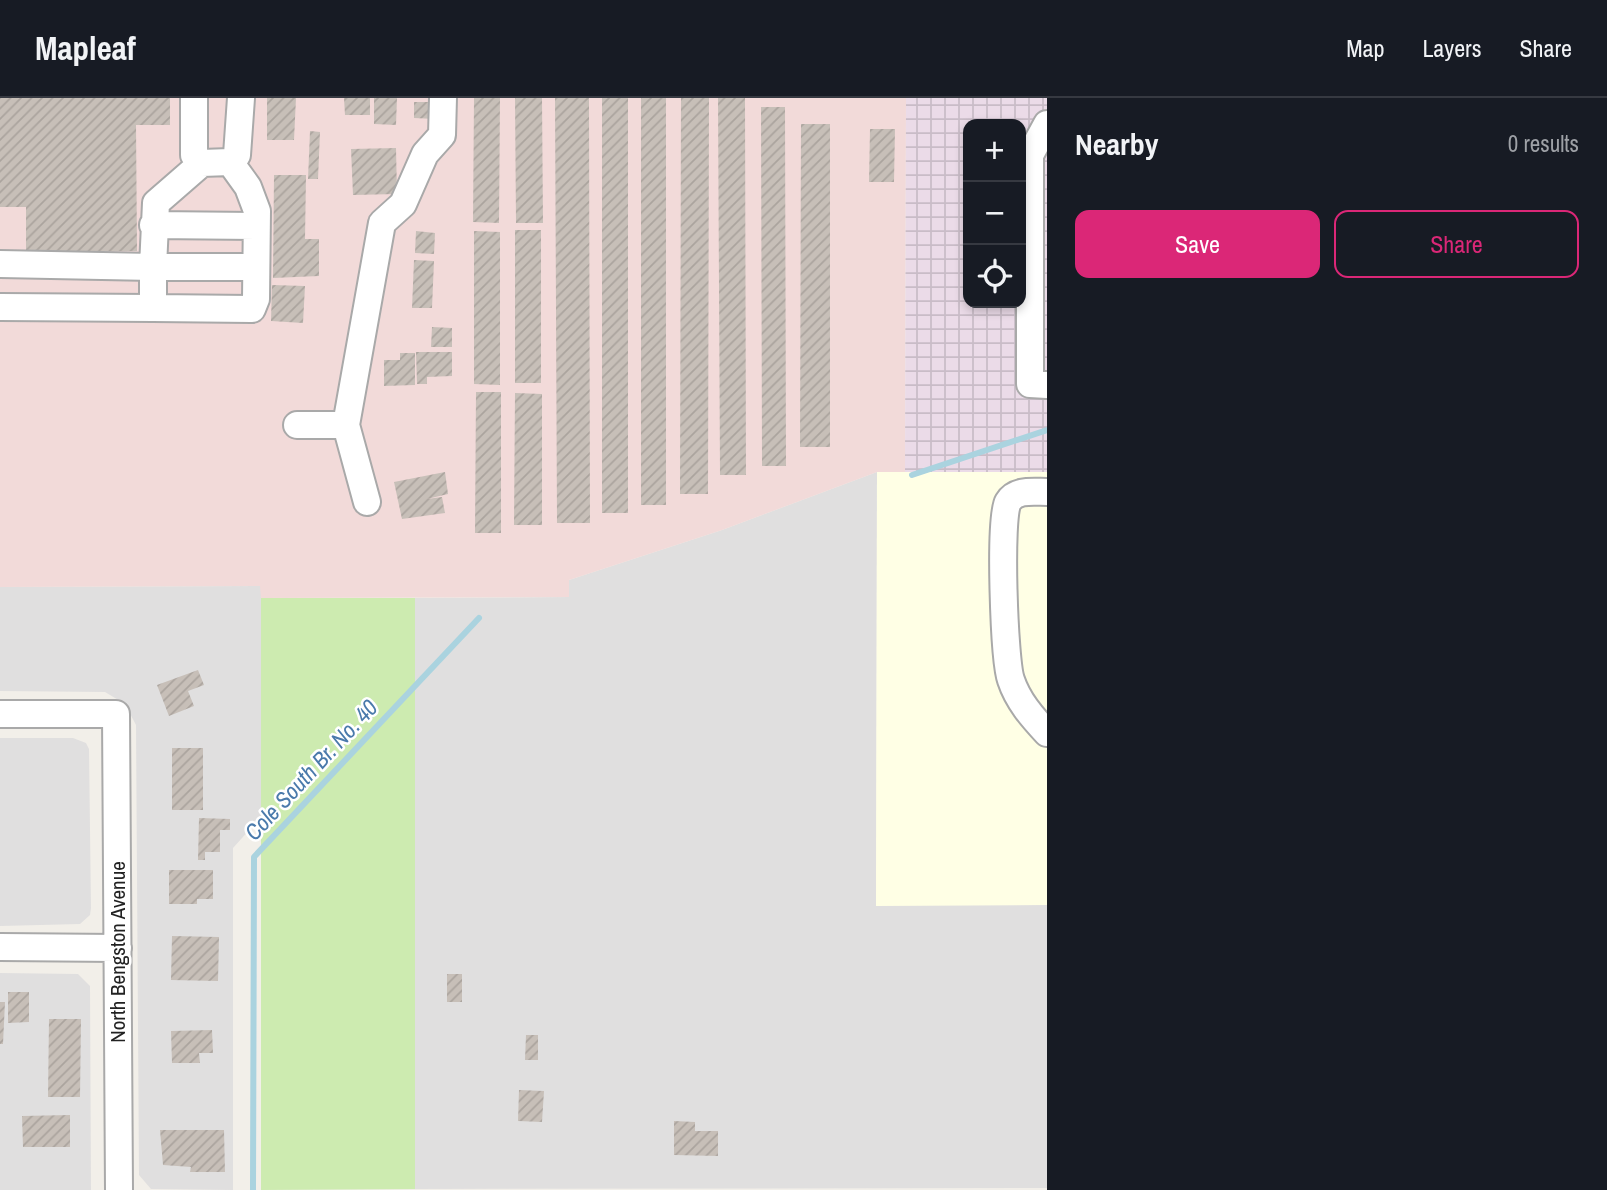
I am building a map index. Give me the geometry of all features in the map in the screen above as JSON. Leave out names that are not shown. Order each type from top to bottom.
[{"type":"street","points":[[194,98],[194,155],[202,163]]},
{"type":"street","points":[[230,162],[240,149],[242,98]]},
{"type":"street","points":[[367,502],[346,425],[382,223],[403,204],[425,154],[442,135],[443,98]]},
{"type":"street","points":[[1047,124],[1030,155],[1038,302],[1030,384],[1047,385]]},
{"type":"street","points":[[153,308],[153,225],[156,203],[202,163],[230,162]]},
{"type":"street","points":[[0,307],[252,309],[256,299],[254,198],[230,162]]},
{"type":"street","points":[[153,225],[256,226]]},
{"type":"street","points":[[0,264],[256,267]]},
{"type":"street","points":[[297,425],[346,425]]},
{"type":"street","points":[[1047,492],[1025,492],[1013,496],[1006,505],[1004,530],[1006,658],[1022,704],[1047,733]]},
{"type":"street","name":"North Bengston Avenue","points":[[0,714],[116,714],[119,1190]]},
{"type":"street","points":[[0,947],[118,948]]},
{"type":"shaded area","points":[[0,98],[906,98],[905,472],[877,472],[722,530],[569,580],[569,597],[261,598],[260,586],[0,587]]},
{"type":"shaded area","points":[[906,98],[1047,98],[1047,472],[905,472]]},
{"type":"shaded area","points":[[877,472],[876,905],[1047,905],[1047,1188],[415,1189],[415,598],[569,597],[569,580],[722,530]]},
{"type":"shaded area","points":[[877,472],[1047,472],[1047,905],[876,906]]},
{"type":"shaded area","points":[[261,586],[261,817],[233,848],[233,1190],[151,1189],[139,1175],[136,725],[125,704],[105,692],[0,691],[0,587]]},
{"type":"shaded area","points":[[0,738],[73,738],[86,743],[89,749],[91,908],[90,915],[80,924],[0,926]]},
{"type":"shaded area","points":[[0,973],[78,974],[90,986],[91,1190],[0,1190]]},
{"type":"green space","points":[[261,598],[415,598],[415,1189],[261,1190]]},
{"type":"building","points":[[0,98],[170,98],[170,125],[136,125],[137,251],[26,252],[26,207],[0,207]]},
{"type":"building","points":[[267,98],[296,98],[294,140],[267,140]]},
{"type":"building","points":[[344,98],[370,98],[370,115],[345,115]]},
{"type":"building","points":[[374,98],[397,98],[396,125],[374,124]]},
{"type":"building","points":[[474,98],[500,98],[499,223],[473,222]]},
{"type":"building","points":[[515,98],[542,98],[543,223],[516,223]]},
{"type":"building","points":[[555,98],[589,98],[590,523],[557,523]]},
{"type":"building","points":[[602,98],[628,98],[628,513],[602,513]]},
{"type":"building","points":[[641,98],[666,98],[666,505],[641,505]]},
{"type":"building","points":[[681,98],[709,98],[708,494],[680,494]]},
{"type":"building","points":[[718,98],[745,98],[746,475],[720,475]]},
{"type":"building","points":[[414,102],[435,102],[435,119],[414,118]]},
{"type":"building","points":[[761,107],[785,107],[786,466],[762,466]]},
{"type":"building","points":[[801,124],[830,124],[830,447],[800,447]]},
{"type":"building","points":[[870,129],[895,129],[894,182],[869,182]]},
{"type":"building","points":[[310,131],[320,132],[318,179],[308,179]]},
{"type":"building","points":[[396,148],[397,194],[353,195],[351,149]]},
{"type":"building","points":[[274,175],[306,175],[305,239],[319,239],[319,276],[273,278]]},
{"type":"building","points":[[515,230],[541,230],[541,383],[515,383]]},
{"type":"building","points":[[416,231],[435,233],[434,254],[415,253]]},
{"type":"building","points":[[474,231],[500,232],[500,385],[474,384]]},
{"type":"building","points":[[414,260],[434,261],[432,308],[412,308]]},
{"type":"building","points":[[272,285],[305,286],[303,323],[271,321]]},
{"type":"building","points":[[432,327],[452,328],[452,347],[431,347]]},
{"type":"building","points":[[416,352],[452,352],[452,376],[427,377],[427,384],[417,384]]},
{"type":"building","points":[[400,353],[415,353],[415,385],[384,386],[384,360],[400,360]]},
{"type":"building","points":[[476,392],[501,392],[501,533],[475,533]]},
{"type":"building","points":[[515,393],[542,394],[542,525],[514,525]]},
{"type":"building","points":[[445,472],[448,494],[427,499],[442,497],[445,513],[402,519],[394,482]]},
{"type":"building","points":[[198,670],[204,685],[188,691],[194,706],[169,716],[157,685]]},
{"type":"building","points":[[172,748],[203,748],[203,810],[172,810]]},
{"type":"building","points":[[199,818],[230,819],[230,830],[220,830],[220,852],[205,852],[205,860],[198,860]]},
{"type":"building","points":[[169,870],[213,870],[213,899],[197,899],[197,904],[169,904]]},
{"type":"building","points":[[172,936],[219,937],[218,981],[171,980]]},
{"type":"building","points":[[447,974],[462,974],[462,1002],[447,1002]]},
{"type":"building","points":[[8,992],[29,992],[29,1022],[8,1023]]},
{"type":"building","points":[[0,1002],[5,1002],[3,1044],[0,1044]]},
{"type":"building","points":[[49,1019],[81,1019],[80,1097],[48,1097]]},
{"type":"building","points":[[212,1030],[213,1053],[199,1053],[200,1063],[172,1063],[171,1031]]},
{"type":"building","points":[[526,1035],[538,1035],[538,1060],[525,1060]]},
{"type":"building","points":[[519,1090],[544,1091],[542,1122],[518,1121]]},
{"type":"building","points":[[70,1115],[70,1147],[23,1147],[22,1116]]},
{"type":"building","points":[[674,1121],[695,1122],[695,1131],[718,1131],[718,1156],[674,1155]]},
{"type":"building","points":[[160,1130],[224,1130],[225,1172],[190,1172],[191,1167],[163,1165]]},
{"type":"waterway","name":"Cole South Br. No. 40","points":[[912,475],[1047,430]]},
{"type":"waterway","name":"Cole South Br. No. 40","points":[[253,1190],[254,857],[479,618]]}]
